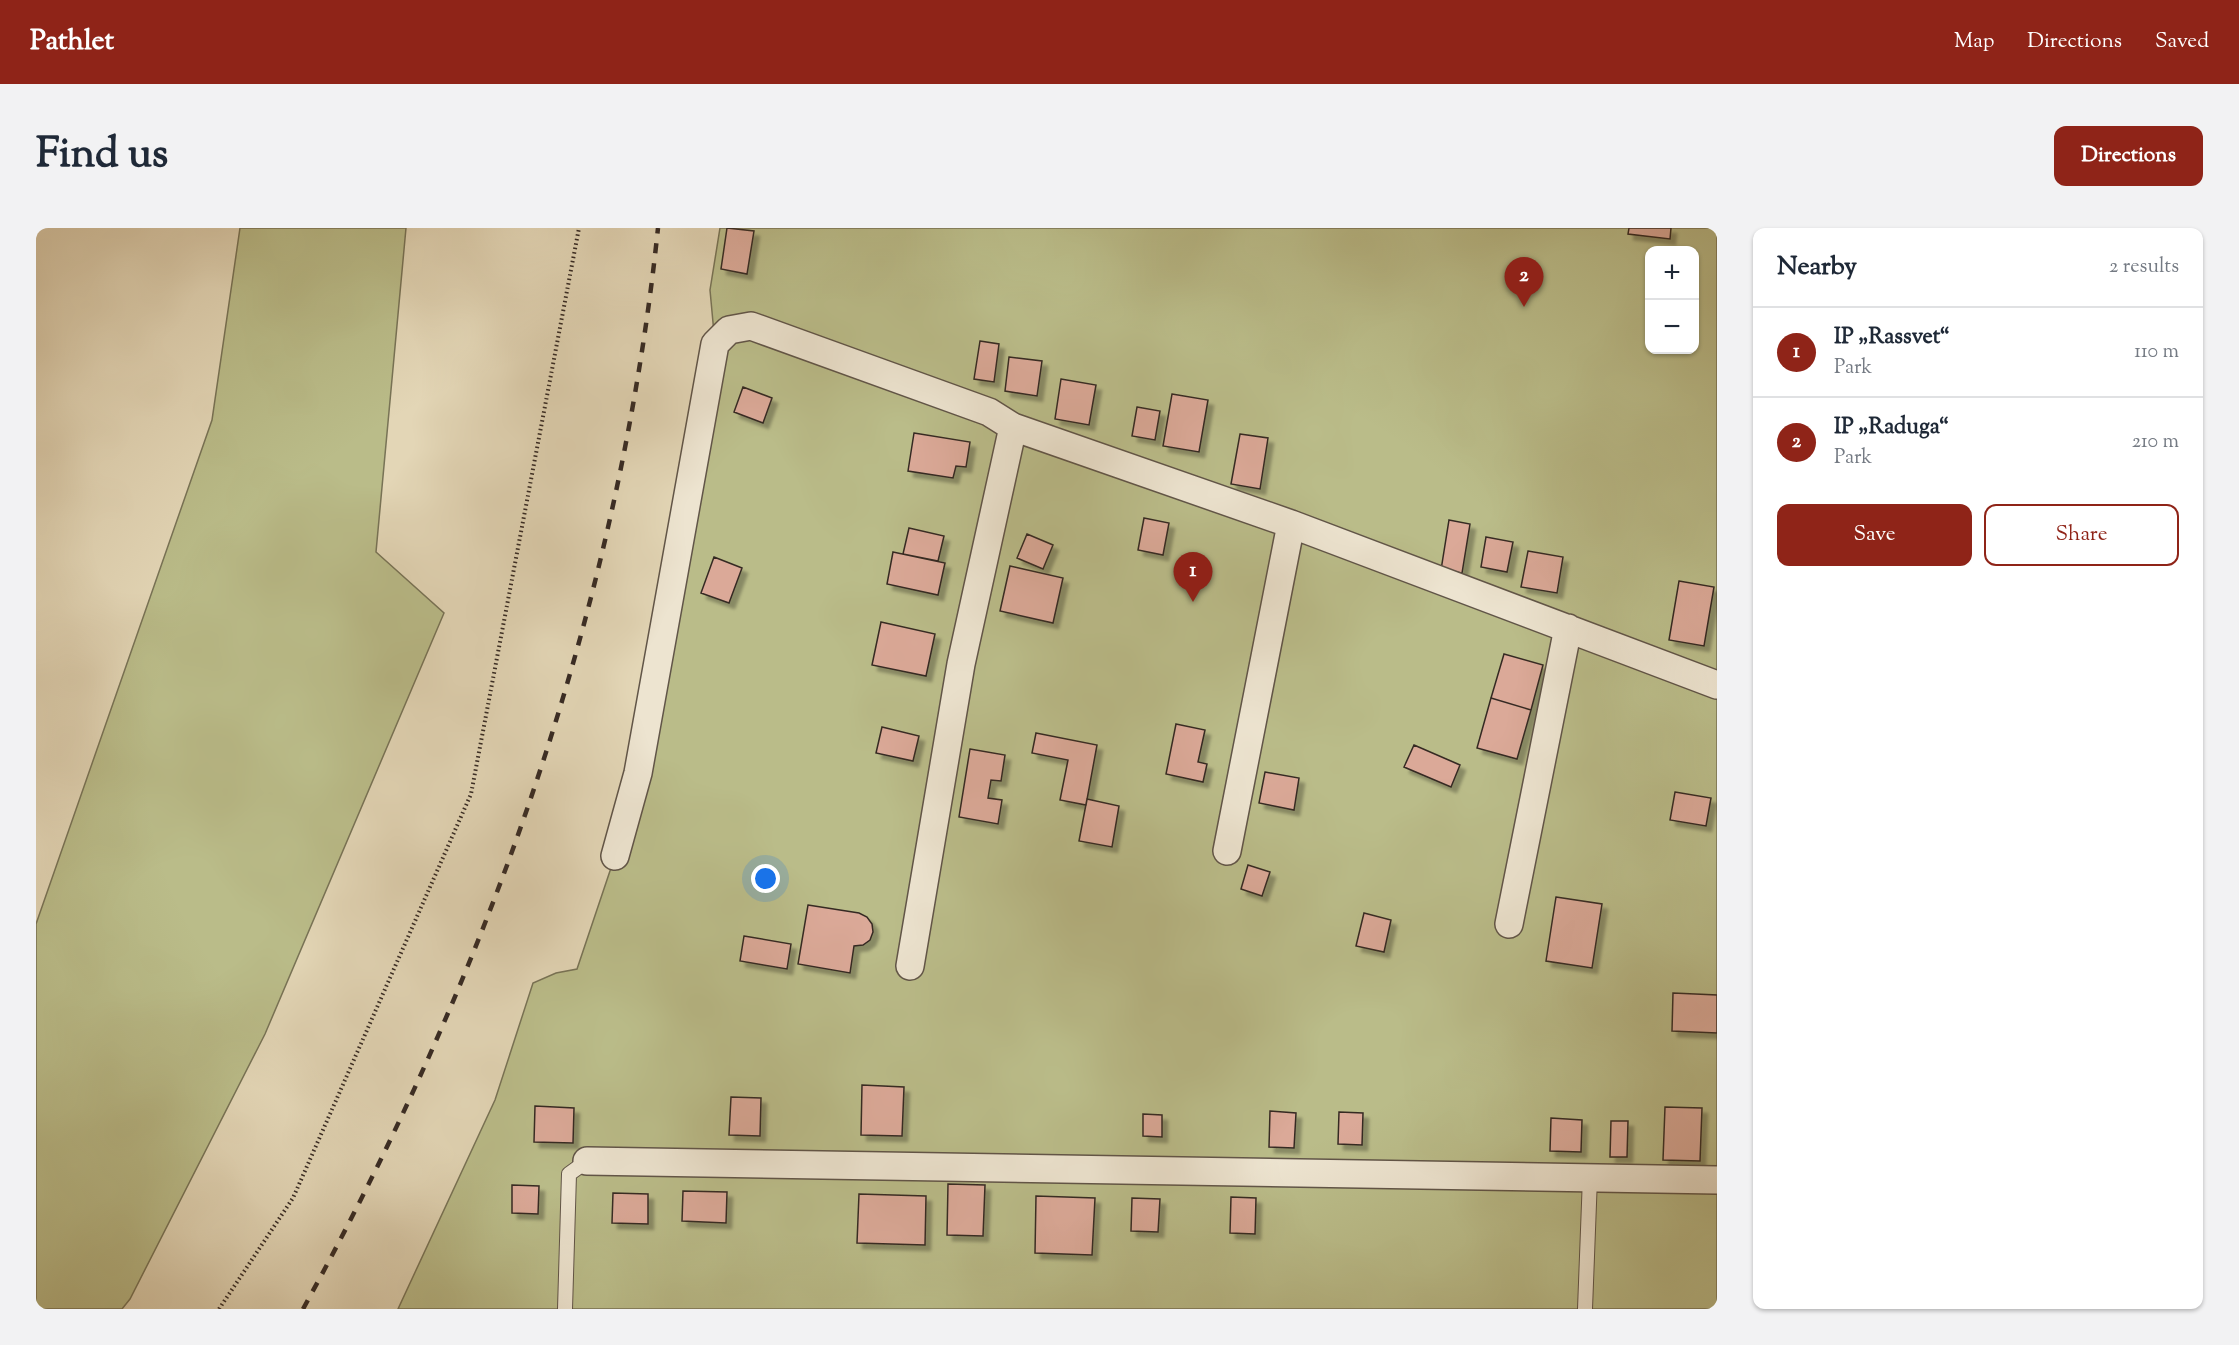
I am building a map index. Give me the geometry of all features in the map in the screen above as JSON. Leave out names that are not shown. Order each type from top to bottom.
[{"type":"street","points":[[615,856],[638,773],[715,344],[729,330],[751,326],[989,412],[1013,428],[1291,524],[1717,685]]},
{"type":"street","points":[[910,966],[961,664],[1013,428]]},
{"type":"street","points":[[1227,851],[1291,524]]},
{"type":"street","points":[[1509,924],[1568,628]]},
{"type":"street","points":[[587,1161],[1717,1180]]},
{"type":"lane","points":[[565,1309],[569,1174],[587,1161]]},
{"type":"lane","points":[[1585,1309],[1590,1178]]},
{"type":"path","points":[[219,1309],[293,1198],[471,794],[579,228]]},
{"type":"green space","points":[[240,228],[406,228],[376,552],[444,613],[265,1034],[130,1299],[122,1309],[36,1309],[36,924],[212,420]]},
{"type":"green space","points":[[720,228],[1717,228],[1717,1309],[398,1309],[495,1100],[533,983],[556,973],[577,969],[615,856],[715,344],[710,290]]},
{"type":"building","points":[[727,228],[754,231],[747,274],[721,269]]},
{"type":"building","points":[[1629,228],[1671,228],[1670,239],[1628,234]]},
{"type":"building","points":[[980,341],[999,344],[994,382],[974,379]]},
{"type":"building","points":[[1009,357],[1042,361],[1037,396],[1005,391]]},
{"type":"building","points":[[1061,379],[1096,385],[1089,425],[1055,419]]},
{"type":"building","points":[[743,387],[772,398],[763,423],[734,412]]},
{"type":"building","points":[[1172,394],[1208,400],[1199,452],[1163,446]]},
{"type":"building","points":[[1137,407],[1160,411],[1155,440],[1132,436]]},
{"type":"building","points":[[914,433],[970,442],[966,467],[956,466],[953,478],[908,471]]},
{"type":"building","points":[[1240,434],[1268,438],[1260,489],[1231,484]]},
{"type":"building","points":[[1144,518],[1169,523],[1163,555],[1138,550]]},
{"type":"building","points":[[1449,520],[1470,524],[1462,573],[1441,570]]},
{"type":"building","points":[[909,528],[944,536],[938,561],[903,554]]},
{"type":"building","points":[[1027,534],[1053,545],[1043,569],[1017,558]]},
{"type":"building","points":[[1486,537],[1513,542],[1507,572],[1481,567]]},
{"type":"building","points":[[1528,551],[1563,557],[1557,593],[1521,587]]},
{"type":"building","points":[[893,552],[945,563],[938,595],[887,584]]},
{"type":"building","points":[[714,557],[742,568],[729,603],[701,593]]},
{"type":"building","points":[[1010,566],[1063,578],[1053,623],[1000,611]]},
{"type":"building","points":[[1679,581],[1714,587],[1704,646],[1669,640]]},
{"type":"building","points":[[881,622],[935,634],[926,676],[872,665]]},
{"type":"building","points":[[1504,654],[1543,665],[1531,710],[1491,698]]},
{"type":"building","points":[[1491,698],[1531,710],[1517,759],[1477,748]]},
{"type":"building","points":[[1176,724],[1205,730],[1198,762],[1207,764],[1203,782],[1166,774]]},
{"type":"building","points":[[882,727],[919,736],[913,761],[876,753]]},
{"type":"building","points":[[1036,733],[1097,745],[1086,805],[1060,800],[1068,760],[1032,753]]},
{"type":"building","points":[[1414,745],[1460,765],[1451,787],[1404,767]]},
{"type":"building","points":[[970,749],[1005,755],[1001,781],[991,780],[988,798],[1002,800],[998,824],[959,817]]},
{"type":"building","points":[[1265,772],[1299,778],[1294,810],[1259,803]]},
{"type":"building","points":[[1675,792],[1711,798],[1706,826],[1670,820]]},
{"type":"building","points":[[1087,799],[1119,806],[1112,847],[1079,841]]},
{"type":"building","points":[[1248,865],[1270,872],[1262,896],[1241,889]]},
{"type":"building","points":[[1556,897],[1602,904],[1592,968],[1546,961]]},
{"type":"building","points":[[808,905],[859,913],[867,917],[872,924],[873,932],[870,940],[863,945],[854,946],[850,973],[798,964]]},
{"type":"building","points":[[1364,913],[1391,920],[1384,952],[1356,946]]},
{"type":"building","points":[[744,936],[791,944],[787,969],[740,961]]},
{"type":"building","points":[[1673,993],[1717,995],[1717,1033],[1672,1031]]},
{"type":"building","points":[[862,1085],[904,1087],[902,1136],[861,1135]]},
{"type":"building","points":[[731,1097],[761,1098],[760,1136],[729,1135]]},
{"type":"building","points":[[535,1106],[574,1108],[573,1143],[534,1142]]},
{"type":"building","points":[[1665,1107],[1702,1108],[1700,1161],[1663,1160]]},
{"type":"building","points":[[1270,1111],[1296,1113],[1294,1148],[1269,1147]]},
{"type":"building","points":[[1339,1112],[1363,1113],[1362,1145],[1338,1144]]},
{"type":"building","points":[[1143,1114],[1162,1115],[1162,1137],[1143,1136]]},
{"type":"building","points":[[1551,1118],[1582,1120],[1581,1152],[1550,1151]]},
{"type":"building","points":[[1611,1121],[1628,1121],[1627,1157],[1610,1157]]},
{"type":"building","points":[[948,1184],[985,1185],[983,1236],[947,1235]]},
{"type":"building","points":[[512,1185],[539,1186],[538,1214],[512,1213]]},
{"type":"building","points":[[683,1191],[727,1192],[726,1223],[682,1221]]},
{"type":"building","points":[[613,1193],[648,1194],[648,1224],[612,1223]]},
{"type":"building","points":[[859,1194],[926,1196],[925,1245],[857,1243]]},
{"type":"building","points":[[1036,1196],[1095,1198],[1092,1255],[1035,1253]]},
{"type":"building","points":[[1231,1197],[1256,1198],[1255,1234],[1230,1233]]},
{"type":"building","points":[[1132,1198],[1160,1199],[1158,1232],[1131,1231]]},
{"type":"railway","points":[[303,1309],[370,1182],[431,1052],[486,920],[535,786],[577,650],[612,511],[639,371],[658,228]]},
{"type":"place","name":"IP „Raduga“","points":[[1524,307]]},
{"type":"place","name":"IP „Rassvet“","points":[[1193,602]]}]
